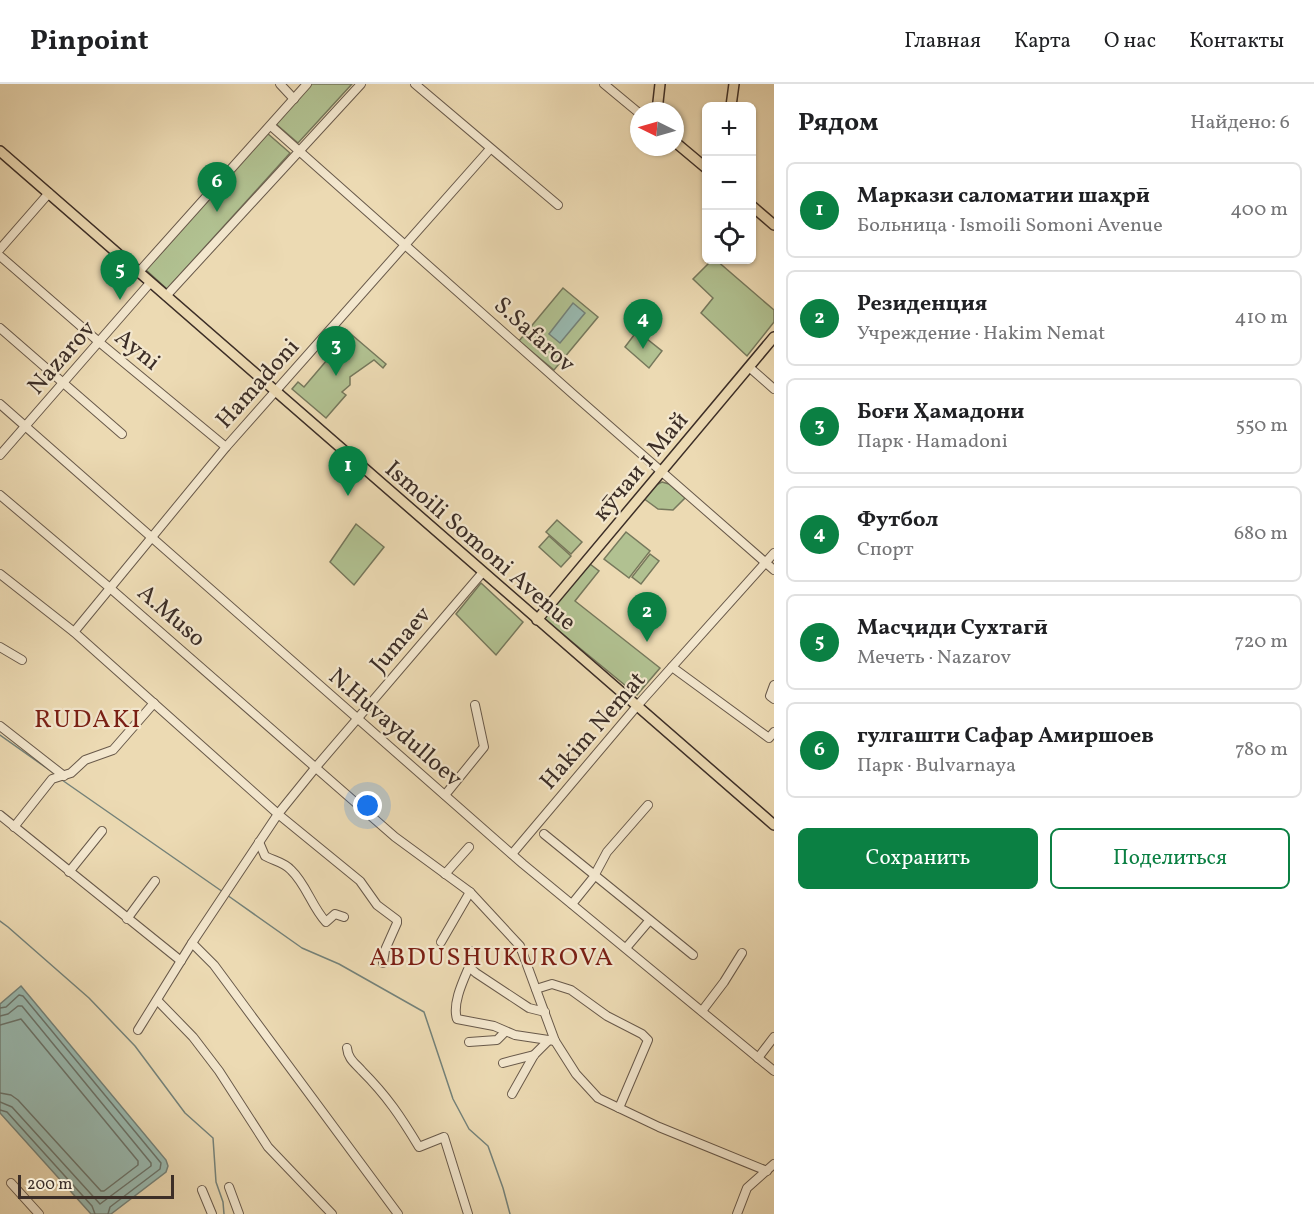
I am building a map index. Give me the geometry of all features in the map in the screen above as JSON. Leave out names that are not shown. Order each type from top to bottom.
[{"type":"main road","points":[[658,102],[660,84]]},
{"type":"main road","points":[[732,102],[734,84]]},
{"type":"main road","points":[[684,150],[702,165]]},
{"type":"main road","name":"Ismoili Somoni Avenue","points":[[0,151],[774,825]]},
{"type":"main road","points":[[756,209],[772,220]]},
{"type":"main road","name":"кӯчаи 1 Май","points":[[537,620],[774,337]]},
{"type":"street","points":[[279,84],[294,99]]},
{"type":"street","points":[[138,273],[307,84]]},
{"type":"street","points":[[166,296],[361,84]]},
{"type":"street","points":[[415,84],[558,205]]},
{"type":"street","points":[[604,84],[630,106]]},
{"type":"street","name":"S.Safarov","points":[[271,126],[774,570]]},
{"type":"street","name":"Hamadoni","points":[[74,632],[226,447],[490,148]]},
{"type":"street","points":[[0,249],[49,193]]},
{"type":"street","name":"Ayni","points":[[0,256],[226,447]]},
{"type":"street","name":"Nazarov","points":[[0,455],[150,283]]},
{"type":"street","points":[[0,328],[122,434]]},
{"type":"street","points":[[749,367],[774,388]]},
{"type":"street","name":"N.Huvaydulloev","points":[[0,404],[512,854],[774,1071]]},
{"type":"street","name":"A.Muso","points":[[0,495],[395,837],[470,892],[520,946],[545,1012],[552,1041],[576,1074],[598,1098],[767,1171]]},
{"type":"street","name":"Hakim Nemat","points":[[512,854],[637,706],[774,553]]},
{"type":"street","name":"Jumaev","points":[[138,1030],[192,943],[278,814],[483,572]]},
{"type":"street","points":[[0,574],[74,632],[278,814],[360,881],[377,905],[398,923],[385,950],[384,963]]},
{"type":"street","points":[[0,647],[22,660]]},
{"type":"street","points":[[672,667],[769,738],[774,732]]},
{"type":"street","points":[[774,685],[770,696],[774,699]]},
{"type":"street","points":[[14,827],[52,779],[71,773],[85,760],[113,750],[154,704]]},
{"type":"street","points":[[445,795],[484,747],[475,705]]},
{"type":"street","points":[[0,726],[64,776]]},
{"type":"street","points":[[572,904],[595,875],[607,852],[648,805]]},
{"type":"street","points":[[0,815],[181,961]]},
{"type":"street","points":[[69,872],[102,831]]},
{"type":"street","points":[[544,834],[693,956]]},
{"type":"street","points":[[259,842],[265,856],[281,862],[291,870],[317,912],[326,922],[335,914],[344,917]]},
{"type":"street","points":[[445,874],[469,847]]},
{"type":"street","points":[[127,919],[155,881]]},
{"type":"street","points":[[441,942],[470,892]]},
{"type":"street","points":[[626,948],[649,921]]},
{"type":"street","points":[[192,943],[221,975],[398,1214]]},
{"type":"street","points":[[471,951],[469,967],[460,988],[455,1016],[457,1019],[494,1026],[505,1032],[552,1041]]},
{"type":"street","points":[[702,1011],[724,982],[742,952]]},
{"type":"street","points":[[469,967],[529,1008],[545,1012]]},
{"type":"street","points":[[536,989],[552,984],[571,990],[607,1016],[642,1034],[648,1040],[619,1108]]},
{"type":"street","points":[[157,1000],[193,1037],[213,1063],[268,1147],[332,1214]]},
{"type":"street","points":[[469,1042],[497,1040],[505,1032]]},
{"type":"street","points":[[759,1058],[774,1037]]},
{"type":"street","points":[[512,1094],[534,1055],[552,1041]]},
{"type":"street","points":[[347,1048],[348,1056],[397,1111],[419,1147],[444,1137],[468,1214]]},
{"type":"street","points":[[503,1063],[534,1055]]},
{"type":"street","points":[[737,1214],[747,1188],[774,1164]]},
{"type":"street","points":[[11,1183],[39,1214]]},
{"type":"street","points":[[228,1186],[239,1214]]},
{"type":"street","points":[[202,1190],[212,1214]]},
{"type":"green space","points":[[311,84],[352,84],[298,143],[276,124]]},
{"type":"green space","points":[[267,133],[290,153],[167,289],[146,270]]},
{"type":"green space","points":[[708,264],[721,264],[774,310],[774,322],[747,356],[701,313],[713,298],[693,279]]},
{"type":"green space","points":[[563,288],[598,317],[554,370],[519,341]]},
{"type":"green space","points":[[345,329],[386,364],[383,368],[374,360],[350,377],[350,385],[342,392],[346,395],[326,418],[292,389],[298,382],[304,387],[333,353],[341,352],[341,335]]},
{"type":"green space","points":[[637,331],[662,351],[649,368],[625,347]]},
{"type":"green space","points":[[662,482],[669,484],[685,498],[673,510],[658,509],[643,498]]},
{"type":"green space","points":[[557,520],[582,542],[571,554],[546,532]]},
{"type":"green space","points":[[356,524],[384,547],[354,585],[330,562]]},
{"type":"green space","points":[[626,532],[650,551],[629,578],[604,559]]},
{"type":"green space","points":[[549,536],[571,556],[561,567],[539,547]]},
{"type":"green space","points":[[650,554],[659,561],[641,584],[632,577]]},
{"type":"green space","points":[[590,564],[599,571],[575,601],[660,668],[637,695],[543,618]]},
{"type":"green space","points":[[481,583],[523,622],[496,655],[456,614]]},
{"type":"water","points":[[573,303],[585,313],[560,343],[549,334]]},
{"type":"water","points":[[21,986],[166,1160],[168,1166],[166,1172],[111,1214],[91,1214],[0,1113],[0,1004]]},
{"type":"waterway","points":[[0,735],[55,774]]},
{"type":"waterway","points":[[62,780],[223,892]]},
{"type":"waterway","points":[[227,895],[302,948],[339,964],[424,1012],[453,1099],[469,1129],[488,1146],[510,1214]]},
{"type":"waterway","points":[[0,921],[89,998],[135,1046],[185,1113],[213,1138],[216,1182],[223,1202],[224,1214]]},
{"type":"place","name":"гулгашти Сафар Амиршоев","points":[[217,212]]},
{"type":"place","name":"Масҷиди Сухтагӣ","points":[[120,300]]},
{"type":"place","name":"Футбол","points":[[643,349]]},
{"type":"place","name":"Боғи Ҳамадони","points":[[336,376]]},
{"type":"place","name":"Маркази саломатии шаҳрӣ","points":[[348,496]]},
{"type":"place","name":"Резиденция","points":[[647,642]]},
{"type":"district","name":"RUDAKI","points":[[88,718]]},
{"type":"district","name":"ABDUSHUKUROVA","points":[[492,956]]}]
